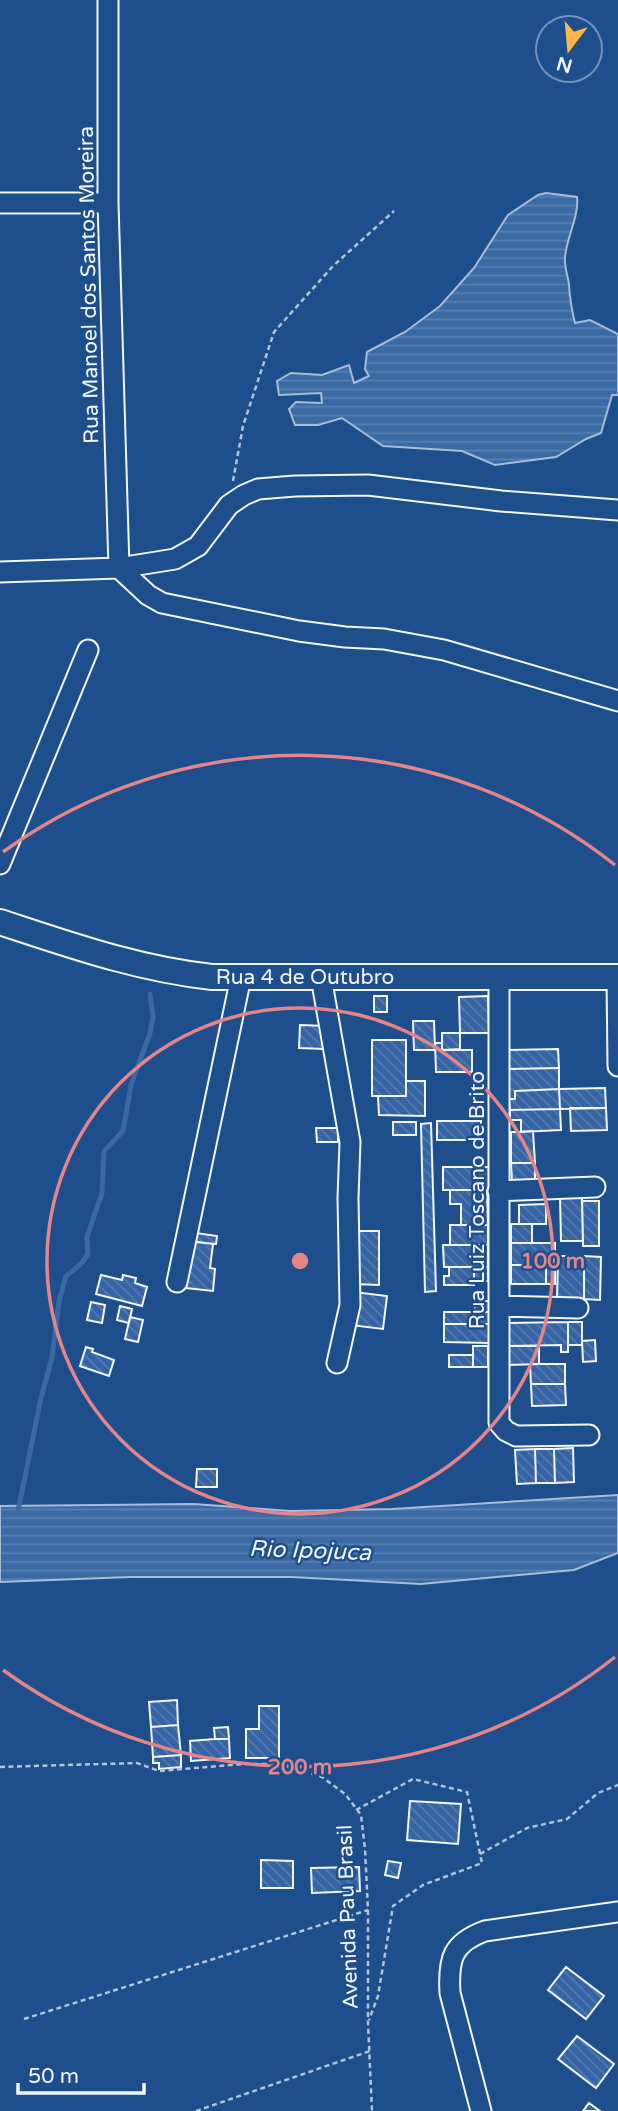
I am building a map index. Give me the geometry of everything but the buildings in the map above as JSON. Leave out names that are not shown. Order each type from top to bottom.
[{"type":"main road","name":"Rua 4 de Outubro","points":[[0,922],[105,956],[170,972],[241,977],[617,977]]},
{"type":"street","name":"Rua Manoel dos Santos Moreira","points":[[108,0],[107,202],[119,568]]},
{"type":"street","points":[[0,202],[107,202]]},
{"type":"street","points":[[0,572],[119,568],[175,559],[198,546],[229,505],[258,489],[368,485],[501,501],[618,510]]},
{"type":"street","points":[[119,568],[148,596],[162,603],[299,631],[384,639],[443,650],[618,701]]},
{"type":"street","points":[[0,864],[88,650]]},
{"type":"street","points":[[177,1282],[241,977]]},
{"type":"street","points":[[321,977],[350,1142],[350,1305],[337,1363]]},
{"type":"street","name":"Rua Luiz Toscano de Brito","points":[[499,977],[499,1423],[506,1432],[516,1436],[589,1435]]},
{"type":"street","points":[[617,977],[618,1066]]},
{"type":"street","points":[[498,1191],[595,1187]]},
{"type":"street","points":[[500,1306],[578,1308]]},
{"type":"street","points":[[481,2111],[450,1993],[449,1975],[454,1953],[466,1938],[485,1931],[618,1912]]},
{"type":"path","points":[[229,505],[243,426],[274,332],[333,266],[394,211]]},
{"type":"path","name":"Avenida Pau Brasil","points":[[0,1767],[137,1763],[159,1771],[281,1763],[322,1777],[345,1794],[360,1815],[365,1849],[372,2111]]},
{"type":"path","points":[[356,1810],[413,1779],[467,1792],[482,1864],[423,1885],[393,1906],[378,1996],[368,2023]]},
{"type":"path","points":[[480,1854],[527,1828],[567,1819],[598,1793],[618,1785]]},
{"type":"path","points":[[24,2019],[368,1910]]},
{"type":"path","points":[[196,2111],[370,2051]]},
{"type":"water","points":[[546,193],[577,197],[565,260],[575,323],[590,320],[618,334],[618,395],[612,395],[601,433],[556,457],[495,465],[462,451],[383,446],[342,418],[318,425],[295,425],[289,409],[296,402],[322,403],[321,393],[279,395],[277,381],[291,373],[322,375],[349,365],[354,383],[369,376],[365,369],[367,352],[405,332],[440,306],[474,268],[508,215],[538,195]]},
{"type":"water","name":"Rio Ipojuca","points":[[618,1495],[618,1553],[574,1570],[421,1584],[292,1577],[130,1577],[0,1582],[0,1506],[194,1504],[290,1511],[392,1509]]},
{"type":"waterway","points":[[18,1511],[52,1358],[59,1301],[66,1276],[81,1264],[88,1254],[87,1237],[102,1193],[104,1151],[123,1131],[131,1085],[150,1033],[153,1017],[150,994]]}]
